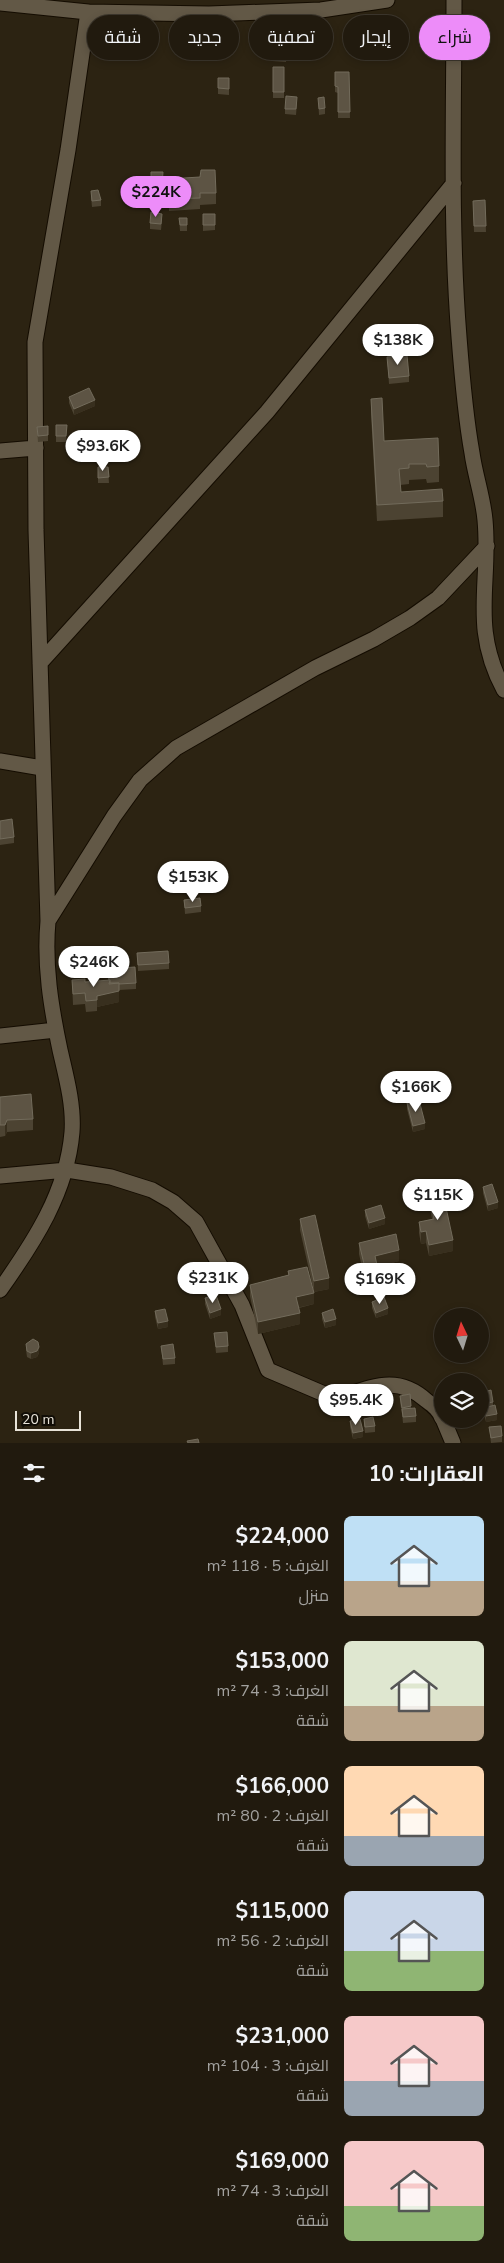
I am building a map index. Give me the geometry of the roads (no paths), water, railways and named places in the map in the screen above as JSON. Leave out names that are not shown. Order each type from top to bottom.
[{"type":"street","points":[[0,3],[88,12],[209,14],[321,10],[387,0]]},
{"type":"street","points":[[454,0],[456,285],[464,403],[485,517],[487,546],[483,605],[484,634],[490,658],[504,690]]},
{"type":"street","points":[[0,1290],[24,1255],[48,1214],[66,1170],[72,1131],[69,1089],[56,1030],[45,950],[48,921],[42,768],[35,342],[68,150],[88,12]]},
{"type":"street","points":[[40,663],[267,412],[454,183]]},
{"type":"street","points":[[0,451],[36,448]]},
{"type":"street","points":[[48,921],[114,816],[140,780],[176,748],[315,668],[374,639],[410,618],[438,598],[487,546]]},
{"type":"street","points":[[0,761],[42,768]]},
{"type":"street","points":[[0,1036],[56,1030]]},
{"type":"street","points":[[0,1176],[66,1170],[111,1177],[152,1190],[173,1202],[196,1222],[242,1305],[268,1370],[336,1399],[375,1387],[394,1384],[415,1390],[434,1407]]},
{"type":"street","points":[[447,1428],[453,1443]]}]
